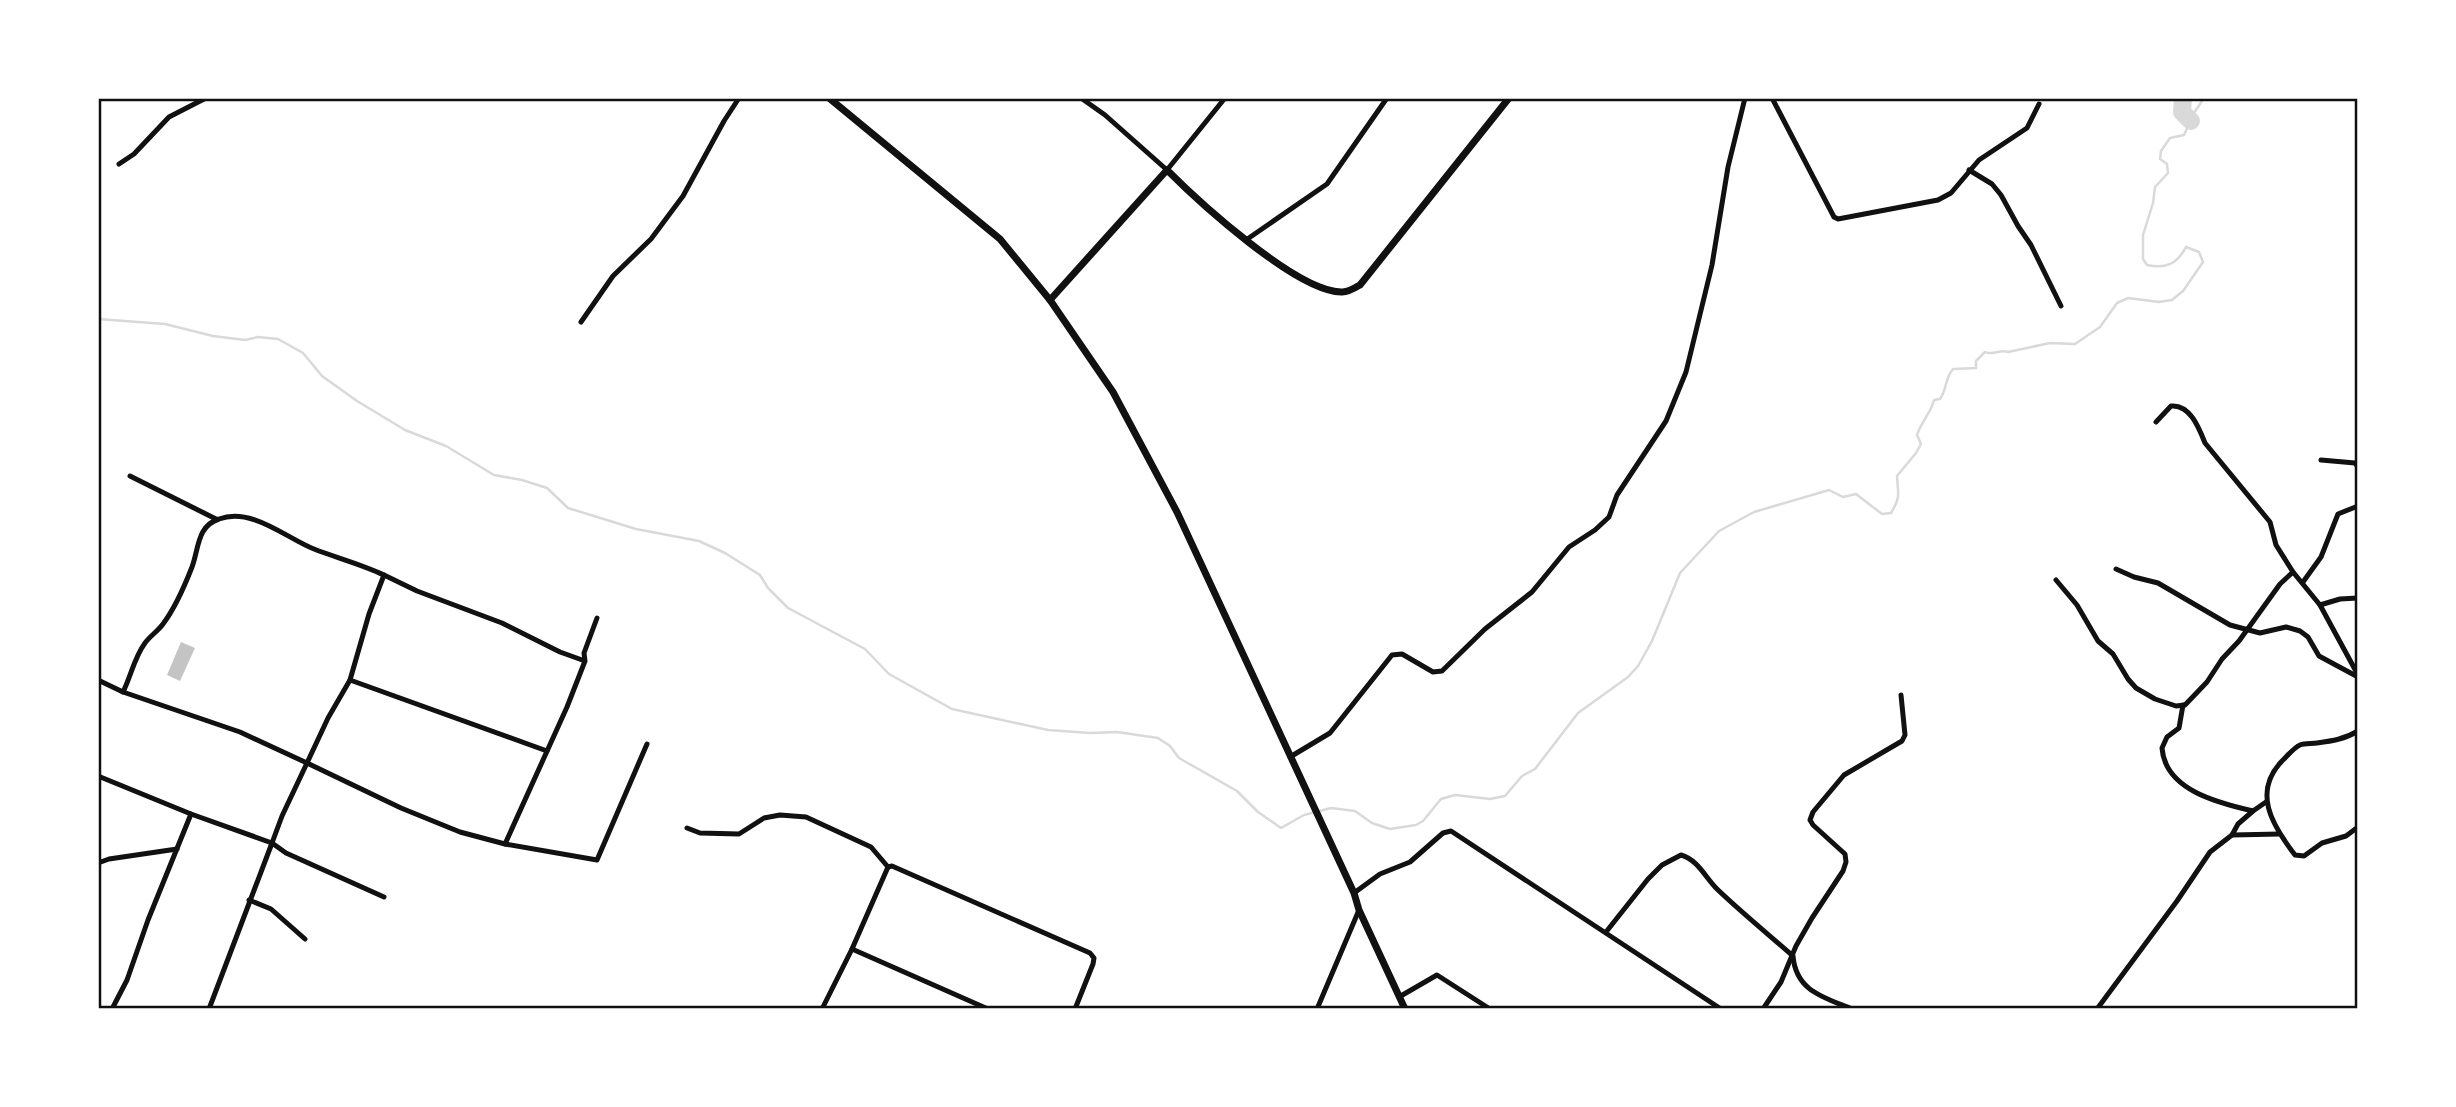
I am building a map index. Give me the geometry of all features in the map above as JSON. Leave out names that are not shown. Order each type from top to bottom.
[{"type":"street","points":[[119,164],[134,154],[169,117],[206,98]]},
{"type":"street","points":[[580,322],[613,276],[651,239],[683,196],[739,98]]},
{"type":"street","points":[[830,98],[1000,239],[1050,300],[1113,392],[1177,512],[1405,1009]]},
{"type":"street","points":[[1075,98],[1082,99],[1105,115],[1203,206],[1246,240],[1300,277],[1343,293],[1360,285],[1509,98]]},
{"type":"street","points":[[1050,300],[1167,170],[1226,98]]},
{"type":"street","points":[[1246,240],[1327,184],[1387,98]]},
{"type":"street","points":[[1290,757],[1330,733],[1392,655],[1402,654],[1433,671],[1442,671],[1485,629],[1532,592],[1569,547],[1609,517],[1617,495],[1677,399],[1686,372],[1712,265],[1728,167],[1745,98]]},
{"type":"street","points":[[1772,98],[1836,219],[1938,200],[1951,193],[1979,160],[2026,128],[2039,104]]},
{"type":"street","points":[[1969,170],[1992,184],[2001,195],[2031,245],[2061,306]]},
{"type":"street","points":[[2157,422],[2171,405],[2185,408],[2204,443],[2270,522],[2276,545],[2293,572],[2320,605],[2358,676]]},
{"type":"street","points":[[2321,460],[2348,461],[2358,467]]},
{"type":"street","points":[[130,476],[216,519]]},
{"type":"street","points":[[2303,582],[2321,557],[2338,514],[2358,506]]},
{"type":"street","points":[[123,692],[139,653],[163,624],[184,585],[193,565],[201,533],[216,519],[236,517],[271,527],[314,550],[359,564],[417,591],[502,623],[559,652],[585,661]]},
{"type":"street","points":[[2116,569],[2158,583],[2222,622],[2267,633],[2286,627],[2300,631],[2308,637],[2319,656],[2358,676]]},
{"type":"street","points":[[2056,580],[2077,606],[2098,641],[2113,654],[2136,688],[2155,699],[2176,706],[2183,705],[2207,682],[2280,584],[2293,572]]},
{"type":"street","points":[[209,1009],[272,843],[328,718],[350,680],[369,614],[384,575]]},
{"type":"street","points":[[2320,605],[2340,599],[2358,598]]},
{"type":"street","points":[[505,844],[585,661],[584,653],[597,618]]},
{"type":"street","points":[[98,680],[123,692],[240,732],[401,808],[460,832],[505,844],[597,860],[647,744]]},
{"type":"street","points":[[350,680],[547,751]]},
{"type":"street","points":[[1763,1009],[1781,982],[1812,918],[1843,872],[1846,862],[1845,854],[1813,825],[1810,820],[1813,812],[1844,775],[1902,741],[1905,736],[1900,695]]},
{"type":"street","points":[[2183,705],[2179,729],[2167,737],[2162,748],[2165,768],[2181,783],[2207,798],[2253,811]]},
{"type":"street","points":[[2358,731],[2334,741],[2300,745],[2278,765],[2267,789],[2266,802],[2280,834],[2295,855],[2304,856],[2322,843],[2346,836],[2358,827]]},
{"type":"street","points":[[98,776],[272,843],[286,853],[384,897]]},
{"type":"street","points":[[2098,1009],[2210,852],[2232,835],[2238,824],[2266,802]]},
{"type":"street","points":[[113,1009],[127,980],[191,814]]},
{"type":"street","points":[[687,828],[700,833],[739,834],[764,818],[780,815],[806,817],[871,847],[888,867]]},
{"type":"street","points":[[1354,893],[1380,874],[1410,862],[1443,833],[1451,831],[1721,1009]]},
{"type":"street","points":[[2232,835],[2280,834]]},
{"type":"street","points":[[98,863],[177,849]]},
{"type":"street","points":[[1606,932],[1648,879],[1662,865],[1681,855],[1695,861],[1716,888],[1793,956],[1794,971],[1800,980],[1823,997],[1852,1009]]},
{"type":"street","points":[[888,867],[892,866],[1090,953],[1094,958],[1093,964],[1074,1009]]},
{"type":"street","points":[[822,1009],[888,867]]},
{"type":"street","points":[[249,900],[271,909],[306,939]]},
{"type":"street","points":[[1317,1009],[1359,910]]},
{"type":"street","points":[[852,948],[988,1009]]},
{"type":"street","points":[[1399,997],[1437,975],[1490,1009]]},
{"type":"building","points":[[181,642],[195,648],[180,681],[167,675]]},
{"type":"waterway","points":[[2183,98],[2182,112],[2191,121]]},
{"type":"waterway","points":[[98,319],[165,324],[213,336],[245,340],[258,337],[278,339],[303,353],[322,376],[357,401],[405,430],[446,446],[494,475],[547,488],[568,508],[636,529],[699,541],[725,553],[760,575],[768,588],[788,608],[865,649],[889,674],[952,709],[1048,730],[1117,732],[1158,738],[1170,746],[1179,758],[1237,791],[1258,812],[1281,828],[1304,815],[1331,808],[1355,811],[1372,823],[1390,829],[1416,825],[1423,821],[1441,799],[1455,795],[1490,799],[1505,796],[1522,776],[1535,769],[1578,713],[1628,677],[1638,666],[1652,641],[1680,573],[1719,531],[1754,512],[1829,490],[1843,497],[1856,494],[1882,514],[1891,513],[1898,499],[1897,476],[1921,444],[1917,435],[1919,430],[1934,400],[1940,399],[1953,369],[1976,368],[1976,361],[1985,352],[2008,352],[2050,343],[2075,344],[2100,327],[2117,303],[2128,298],[2159,302],[2172,300],[2183,291],[2203,262],[2199,252],[2186,247],[2179,258],[2170,264],[2147,265],[2143,259],[2143,235],[2155,187],[2168,173],[2167,164],[2160,159],[2161,151],[2170,138],[2184,135],[2204,98]]}]
